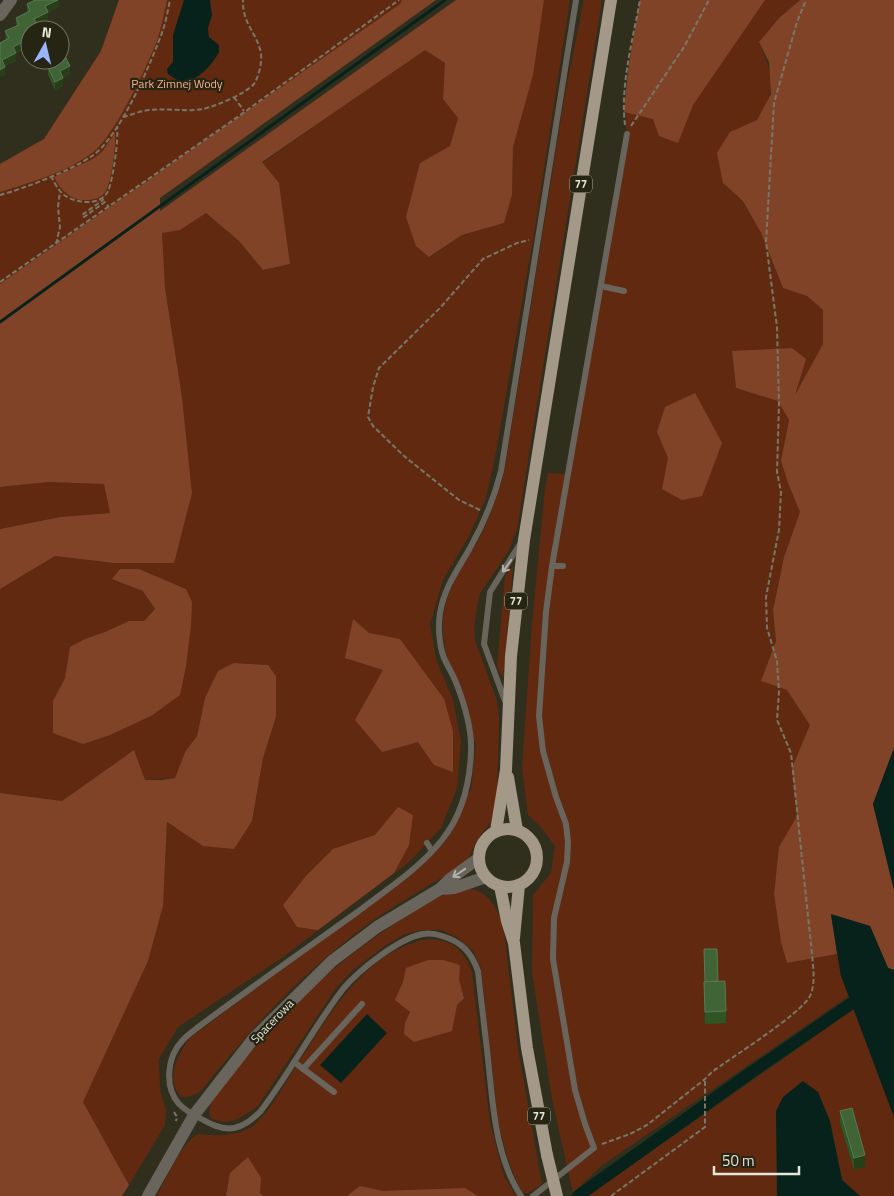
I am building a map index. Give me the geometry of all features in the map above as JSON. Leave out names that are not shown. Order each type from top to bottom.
[{"type":"main road","name":"77","points":[[496,831],[506,770],[514,627],[527,522],[612,0]]},
{"type":"main road","name":"77","points":[[506,770],[517,830]]},
{"type":"main road","points":[[504,829],[517,830],[531,840],[536,848],[536,866],[532,874],[519,885],[500,886],[486,877],[480,866],[480,849],[483,842],[496,831],[504,829]]},
{"type":"main road","name":"77","points":[[514,943],[519,885]]},
{"type":"main road","name":"77","points":[[500,886],[507,921],[514,943],[527,1048],[547,1155],[557,1196]]},
{"type":"street","points":[[0,15],[11,0]]},
{"type":"street","name":"Spacerowa","points":[[148,1196],[194,1115],[254,1038],[332,961],[377,927],[440,889],[450,879],[479,858]]},
{"type":"street","name":"Spacerowa","points":[[440,889],[454,888],[486,877]]},
{"type":"lane","points":[[521,1196],[513,1184],[505,1164],[493,1110],[478,971],[473,958],[463,947],[450,938],[425,933],[410,938],[371,962],[344,988],[269,1100],[250,1121],[236,1128],[224,1128],[211,1124],[194,1115],[180,1104],[173,1094],[169,1082],[173,1054],[182,1040],[411,871],[443,839],[454,822],[463,799],[468,778],[471,750],[465,709],[444,656],[440,636],[440,614],[444,596],[451,579],[488,513],[496,492],[506,444],[576,0]]},
{"type":"lane","points":[[533,1196],[594,1148],[576,1090],[553,959],[554,918],[567,862],[568,842],[566,824],[556,797],[544,751],[540,716],[546,612],[552,566],[627,134]]},
{"type":"lane","points":[[601,286],[624,292]]},
{"type":"lane","points":[[508,725],[503,694],[485,648],[485,634],[490,592],[520,545],[527,522]]},
{"type":"lane","points":[[552,566],[563,566]]},
{"type":"lane","points":[[427,843],[432,851]]},
{"type":"lane","points":[[303,1069],[362,1004]]},
{"type":"lane","points":[[294,1062],[334,1092]]},
{"type":"path","points":[[0,195],[76,165],[93,156],[101,148],[123,117],[146,72],[164,28],[170,0]]},
{"type":"path","points":[[123,117],[148,110],[201,109],[217,105],[252,85],[260,69],[261,54],[246,22],[243,9],[244,0]]},
{"type":"path","points":[[0,282],[109,207],[399,0]]},
{"type":"path","points":[[627,134],[624,112],[628,71],[640,0]]},
{"type":"path","points":[[627,134],[684,47],[709,0]]},
{"type":"path","points":[[594,1148],[647,1125],[705,1080],[712,1072],[796,1012],[809,998],[814,984],[791,753],[777,720],[779,692],[777,661],[767,628],[766,597],[779,530],[781,492],[777,472],[777,328],[766,242],[774,103],[797,22],[806,0]]},
{"type":"path","points":[[234,97],[244,111]]},
{"type":"path","points":[[109,207],[105,202],[84,217],[82,215],[103,200],[102,198],[108,191],[118,135],[117,126]]},
{"type":"path","points":[[51,176],[54,184],[60,191],[73,200],[86,202],[102,198]]},
{"type":"path","points":[[56,244],[60,226],[58,207],[60,191]]},
{"type":"path","points":[[469,504],[458,500],[412,462],[373,426],[368,417],[373,387],[379,368],[440,308],[483,259],[518,243],[529,240],[538,242]]},
{"type":"path","points":[[611,1196],[705,1127],[705,1080]]},
{"type":"green space","name":"Park Zimnej Wody","points":[[119,0],[416,0],[0,312],[0,164],[44,139],[101,51]]},
{"type":"green space","points":[[544,0],[570,0],[534,234],[495,457],[486,498],[469,536],[443,580],[430,624],[436,659],[453,700],[461,742],[457,788],[441,828],[409,862],[280,959],[178,1027],[159,1059],[160,1090],[166,1111],[165,1125],[129,1185],[83,1102],[148,961],[163,906],[167,822],[175,828],[252,821],[263,758],[276,717],[276,676],[268,665],[234,663],[205,698],[197,736],[185,752],[175,778],[145,780],[134,750],[62,801],[0,793],[0,589],[55,556],[114,563],[192,493],[182,397],[165,288],[161,233],[180,230],[206,213],[239,241],[263,270],[290,264],[279,183],[262,163],[425,49],[445,63],[443,99],[458,118],[450,146],[420,163],[430,257],[462,235],[504,223],[512,195],[513,147],[532,77]],"holes":[[[139,569],[186,589],[151,716],[110,735],[83,744],[53,701],[85,639],[129,621],[144,621],[155,609],[143,591],[113,579]]]},
{"type":"green space","points":[[584,0],[602,0],[517,529],[508,552],[481,592],[474,628],[475,640],[497,701],[499,718],[497,793],[491,822],[479,837],[468,859],[457,868],[375,919],[341,945],[277,1004],[201,1091],[192,1096],[182,1097],[174,1083],[173,1075],[177,1059],[190,1038],[422,865],[438,850],[454,828],[465,798],[471,790],[476,744],[459,698],[446,653],[443,624],[444,612],[451,589],[487,522],[504,474],[565,94]]},
{"type":"green space","points":[[640,0],[800,0],[779,18],[759,42],[769,71],[770,91],[768,100],[756,120],[730,132],[723,183],[743,201],[761,233],[783,288],[807,296],[823,310],[823,344],[793,399],[792,348],[732,352],[736,388],[779,401],[789,420],[781,461],[800,512],[784,557],[773,609],[776,641],[761,681],[787,690],[811,725],[792,768],[797,816],[779,847],[774,894],[781,942],[787,963],[837,954],[841,976],[849,996],[601,1166],[573,1193],[552,1099],[532,972],[533,895],[551,873],[555,846],[540,826],[528,815],[522,767],[532,624],[545,489],[548,473],[568,474],[627,134],[627,83]]},
{"type":"green space","points":[[48,482],[104,484],[110,513],[60,517],[0,529],[0,487]]},
{"type":"green space","points":[[513,566],[503,679],[497,667],[505,576]]},
{"type":"green space","points":[[471,889],[483,893],[491,901],[503,923],[518,1049],[542,1184],[528,1193],[523,1193],[511,1167],[498,1120],[481,968],[473,951],[458,938],[442,930],[424,930],[405,934],[386,945],[353,970],[336,988],[258,1106],[235,1120],[223,1122],[210,1117],[211,1103],[223,1083],[274,1025],[333,969],[376,936],[424,905],[445,894]]},
{"type":"green space","points":[[428,939],[444,941],[456,947],[465,957],[472,972],[490,1123],[504,1176],[516,1196],[157,1196],[175,1161],[193,1137],[199,1134],[233,1134],[250,1128],[259,1120],[274,1102],[331,1013],[364,974],[383,958],[404,946]]},
{"type":"green space","points":[[854,1009],[894,1117],[894,1196],[860,1196],[842,1180],[830,1121],[778,1196],[588,1196]]},
{"type":"shaded area","points":[[119,0],[167,0],[157,41],[137,84],[110,133],[92,153],[71,166],[0,192],[0,164],[44,139],[101,51]]},
{"type":"shaded area","points":[[402,0],[436,0],[160,198],[160,211],[456,0],[544,0],[533,75],[513,147],[512,195],[504,223],[462,235],[429,257],[416,246],[406,217],[420,163],[450,146],[458,118],[443,99],[445,63],[425,50],[262,162],[279,183],[290,264],[263,270],[239,241],[206,213],[180,230],[162,233],[165,288],[182,397],[192,493],[174,563],[114,563],[55,556],[0,589],[0,529],[60,517],[110,513],[104,484],[48,482],[0,487],[0,284],[400,4]]},
{"type":"shaded area","points":[[640,0],[765,0],[693,105],[678,143],[659,136],[653,119],[624,112],[628,71]]},
{"type":"shaded area","points":[[800,0],[894,0],[894,748],[873,804],[894,890],[894,970],[888,968],[870,926],[831,915],[837,954],[787,963],[781,942],[774,894],[779,847],[797,816],[792,768],[810,725],[787,690],[761,681],[776,641],[773,610],[784,557],[800,512],[781,461],[789,420],[778,401],[736,388],[732,351],[792,348],[806,359],[795,395],[823,344],[823,310],[807,296],[783,288],[761,233],[743,201],[723,183],[717,153],[730,132],[757,120],[771,94],[769,62],[759,42],[779,18]]},
{"type":"shaded area","points":[[115,133],[112,171],[104,193],[98,198],[87,200],[70,196],[61,188],[54,177],[93,159],[102,152]]},
{"type":"shaded area","points":[[695,393],[722,443],[702,496],[682,500],[662,489],[668,458],[657,432],[665,407]]},
{"type":"shaded area","points":[[120,569],[139,569],[186,589],[192,602],[191,626],[180,695],[151,716],[110,735],[83,744],[53,733],[53,701],[65,678],[70,647],[129,621],[144,621],[155,609],[143,591],[112,579]]},
{"type":"shaded area","points":[[353,619],[369,633],[400,639],[444,699],[453,731],[453,772],[434,765],[418,742],[382,752],[355,720],[383,670],[345,658]]},
{"type":"shaded area","points":[[234,663],[268,665],[276,676],[276,717],[263,758],[252,821],[234,849],[203,846],[167,822],[163,906],[148,961],[83,1102],[129,1185],[122,1196],[0,1196],[0,793],[62,801],[134,750],[145,780],[175,778],[185,752],[197,736],[205,698],[218,671]]},
{"type":"shaded area","points":[[398,807],[413,815],[409,845],[394,873],[318,930],[297,927],[283,905],[306,876],[333,849],[375,835]]},
{"type":"shaded area","points":[[428,960],[443,960],[460,965],[459,980],[464,998],[457,1005],[452,1031],[414,1042],[404,1034],[405,1023],[410,1012],[395,1000],[403,982],[406,968]]},
{"type":"shaded area","points":[[248,1157],[261,1178],[260,1193],[263,1196],[226,1196],[230,1173]]},
{"type":"shaded area","points":[[360,1186],[383,1191],[465,1188],[478,1196],[347,1196]]},
{"type":"water","points":[[184,0],[210,0],[212,15],[208,28],[209,37],[219,45],[219,52],[204,71],[194,79],[183,84],[168,74],[167,69],[173,62],[173,35]]},
{"type":"water","points":[[894,748],[894,890],[873,804]]},
{"type":"water","points":[[831,914],[870,926],[888,968],[894,970],[894,1117],[841,976]]},
{"type":"water","points":[[367,1014],[387,1033],[341,1083],[320,1065]]},
{"type":"water","points":[[803,1081],[818,1092],[830,1121],[842,1180],[860,1196],[777,1196],[776,1111],[783,1097]]},
{"type":"building","points":[[35,0],[58,0],[45,6],[48,12],[35,20],[20,20],[20,44],[13,47],[16,53],[2,60],[5,67],[0,70],[0,43],[9,38],[5,31],[19,25],[16,18],[30,11],[27,4]]},
{"type":"building","points":[[49,70],[62,70],[60,71],[63,78],[55,82]]},
{"type":"building","points":[[704,949],[717,949],[718,981],[705,982]]},
{"type":"building","points":[[725,981],[726,1011],[705,1012],[704,982]]},
{"type":"building","points":[[852,1108],[865,1155],[854,1158],[840,1111]]},
{"type":"waterway","points":[[0,322],[445,0]]},
{"type":"waterway","points":[[578,1196],[852,1003],[894,982]]}]
